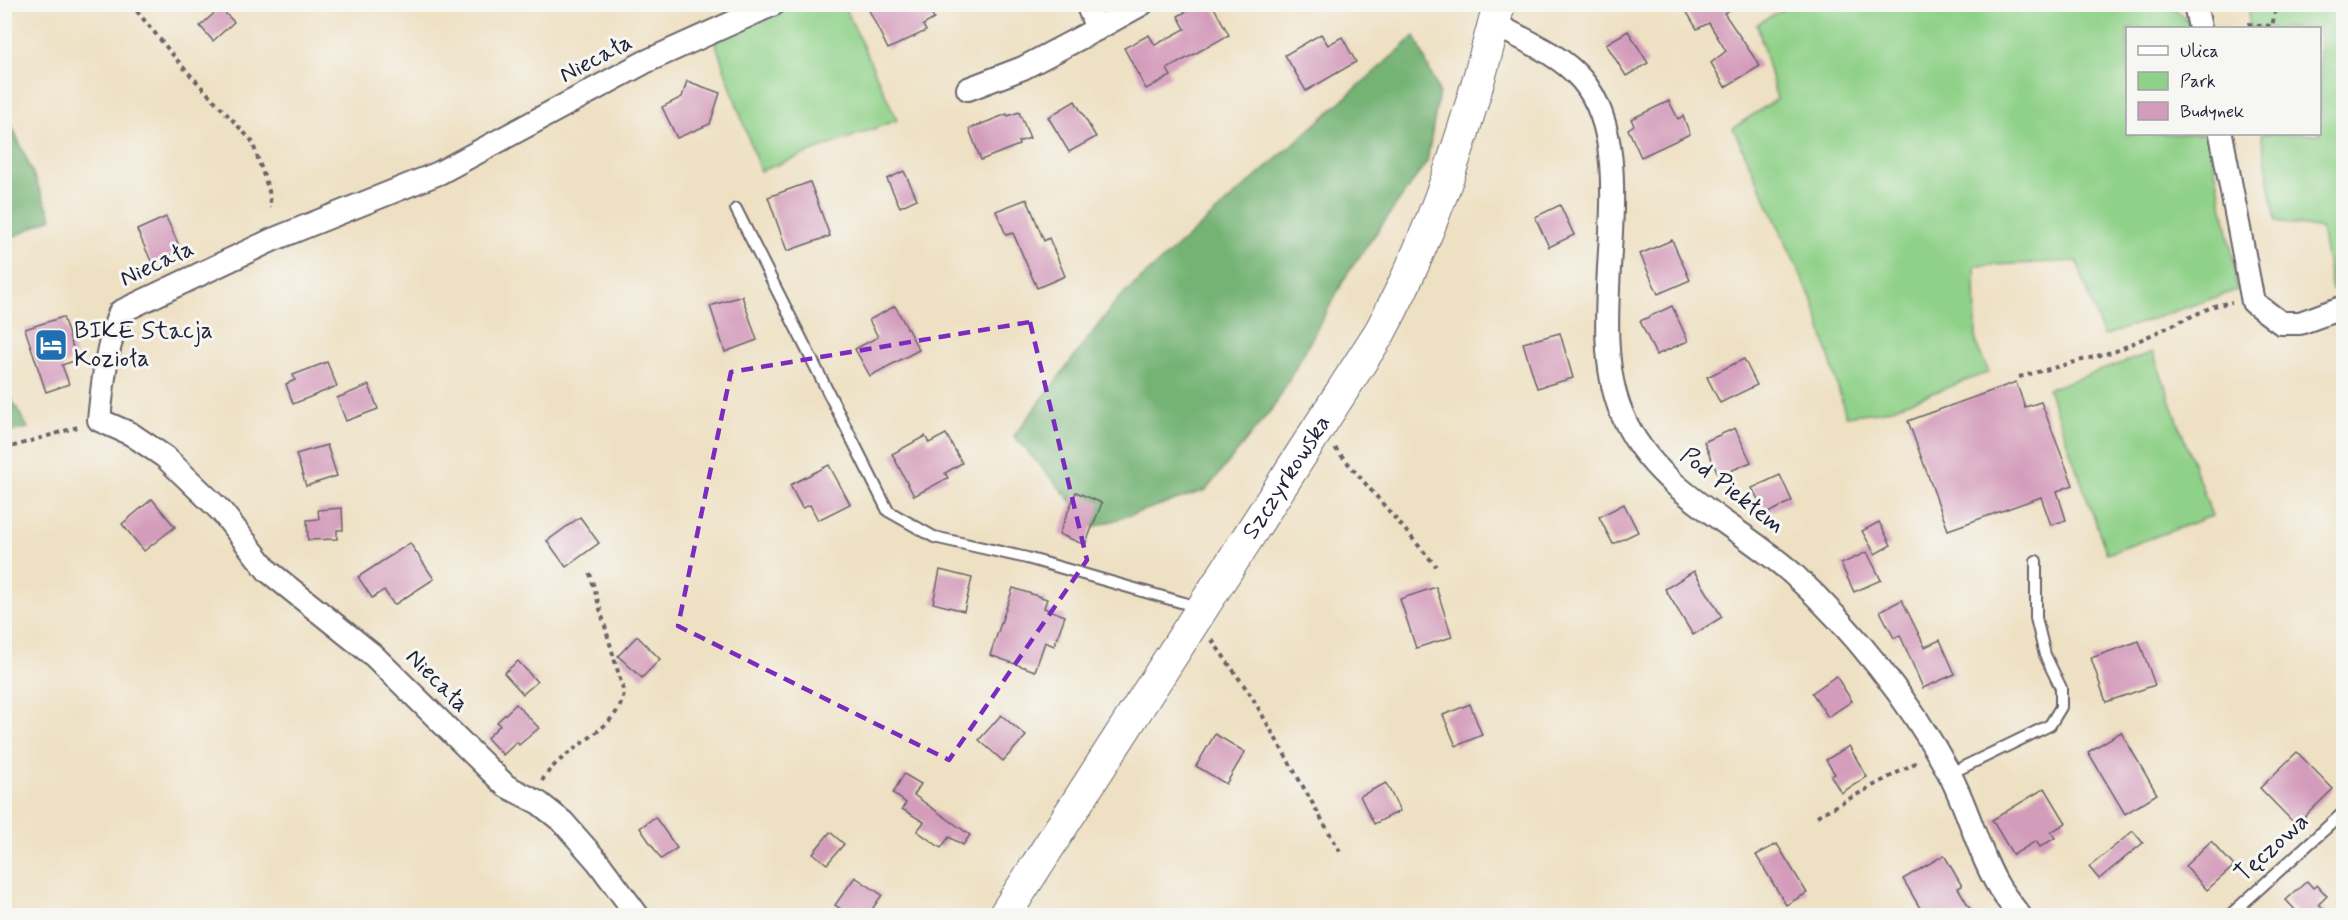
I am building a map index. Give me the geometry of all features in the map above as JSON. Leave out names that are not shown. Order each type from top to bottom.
[{"type":"main road","name":"Szczyrkowska","points":[[1004,915],[1029,881],[1198,612],[1319,431],[1380,332],[1419,255],[1457,153],[1497,14]]},
{"type":"street","name":"Niecała","points":[[639,915],[570,830],[533,800],[506,786],[374,656],[268,571],[222,512],[172,464],[132,434],[99,420],[104,364],[110,337],[120,312],[272,240],[439,173],[645,62],[774,4]]},
{"type":"street","points":[[1087,4],[1097,29]]},
{"type":"street","points":[[968,89],[1023,68],[1142,4]]},
{"type":"street","points":[[2195,4],[2200,27]]},
{"type":"street","name":"Pod Piekłem","points":[[1497,14],[1581,79],[1596,100],[1606,127],[1611,159],[1606,279],[1607,336],[1621,413],[1636,439],[1674,484],[1792,574],[1830,611],[1905,703],[1949,774],[1999,888],[2020,915]]},
{"type":"street","points":[[2221,135],[2253,302],[2281,323],[2300,323],[2343,307]]},
{"type":"lane","points":[[736,209],[888,511],[934,537],[1027,558],[1198,612]]},
{"type":"lane","points":[[1949,774],[2049,725],[2061,707],[2061,688],[2045,655],[2036,618],[2036,561]]},
{"type":"lane","name":"Tęczowa","points":[[2229,915],[2343,812]]},
{"type":"path","points":[[130,4],[182,66],[252,141],[269,191],[271,208]]},
{"type":"path","points":[[2248,24],[2272,27],[2277,4]]},
{"type":"path","points":[[2019,377],[2116,351],[2214,306],[2230,302],[2253,302]]},
{"type":"path","points":[[4,450],[99,420]]},
{"type":"path","points":[[1319,431],[1436,566]]},
{"type":"path","points":[[533,800],[542,780],[552,767],[615,716],[622,705],[624,693],[589,570]]},
{"type":"path","points":[[1198,612],[1252,698],[1342,855]]},
{"type":"path","points":[[1817,816],[1936,752]]},
{"type":"path","points":[[4,909],[10,915]]},
{"type":"highlighted area","points":[[1030,322],[1087,560],[949,760],[678,626],[731,372]]},
{"type":"green space","points":[[746,5],[844,5],[897,120],[760,171],[715,42]]},
{"type":"green space","points":[[1791,5],[2171,5],[2189,22],[2190,27],[2126,27],[2126,135],[2208,135],[2233,257],[2237,290],[2103,336],[2077,261],[1975,266],[1976,344],[1989,372],[1884,411],[1846,416],[1814,304],[1733,128],[1777,99],[1757,24]]},
{"type":"green space","points":[[2249,5],[2343,5],[2344,286],[2332,290],[2321,229],[2276,221],[2261,135],[2321,135],[2321,27],[2248,27]]},
{"type":"green space","points":[[1415,36],[1439,92],[1427,162],[1349,271],[1275,405],[1206,490],[1094,527],[1014,436],[1118,299]]},
{"type":"green space","points":[[4,117],[13,128],[52,218],[5,241]]},
{"type":"green space","points":[[2153,352],[2212,516],[2107,554],[2048,389]]},
{"type":"green space","points":[[5,388],[28,428],[5,433]]},
{"type":"building","points":[[866,4],[926,4],[934,19],[923,25],[926,31],[888,49]]},
{"type":"building","points":[[1199,4],[1212,4],[1229,35],[1167,69],[1171,76],[1146,89],[1124,48],[1149,35],[1155,45],[1185,29],[1178,16]]},
{"type":"building","points":[[1682,4],[1739,4],[1724,13],[1760,66],[1725,87],[1711,63],[1726,51],[1709,23],[1697,29]]},
{"type":"building","points":[[220,8],[234,22],[213,41],[200,26]]},
{"type":"building","points":[[1628,31],[1648,63],[1626,76],[1606,44]]},
{"type":"building","points":[[1321,34],[1328,45],[1342,37],[1356,62],[1306,91],[1285,55]]},
{"type":"building","points":[[687,81],[720,93],[710,124],[677,138],[662,107],[682,97]]},
{"type":"building","points":[[1075,101],[1096,137],[1069,152],[1048,117]]},
{"type":"building","points":[[1669,101],[1678,119],[1683,116],[1690,134],[1641,157],[1628,129],[1634,125],[1631,119]]},
{"type":"building","points":[[1019,112],[1030,138],[1018,142],[1019,145],[981,160],[969,129],[1007,114],[1008,116]]},
{"type":"building","points":[[904,171],[917,199],[900,207],[887,179]]},
{"type":"building","points":[[810,182],[830,236],[787,251],[768,197]]},
{"type":"building","points":[[1027,199],[1044,241],[1049,238],[1065,276],[1037,288],[1013,233],[1006,235],[996,211]]},
{"type":"building","points":[[1560,205],[1574,235],[1549,247],[1535,217]]},
{"type":"building","points":[[166,217],[181,250],[152,263],[137,230]]},
{"type":"building","points":[[1672,240],[1690,280],[1658,294],[1640,254]]},
{"type":"building","points":[[742,296],[757,340],[725,352],[710,306]]},
{"type":"building","points":[[895,306],[919,350],[870,376],[855,349],[878,337],[869,320]]},
{"type":"building","points":[[1672,306],[1688,341],[1656,355],[1640,321]]},
{"type":"building","points":[[63,317],[77,360],[62,365],[69,384],[46,392],[25,329]]},
{"type":"building","points":[[1560,333],[1573,378],[1537,388],[1523,343]]},
{"type":"building","points":[[1744,359],[1757,385],[1720,403],[1707,377]]},
{"type":"building","points":[[327,362],[337,386],[293,404],[286,384],[295,380],[293,375]]},
{"type":"building","points":[[2016,382],[2025,407],[2041,402],[2073,485],[2057,491],[2066,520],[2051,525],[2041,497],[1948,530],[1908,421]]},
{"type":"building","points":[[369,385],[378,409],[346,421],[337,398]]},
{"type":"building","points":[[1735,428],[1751,462],[1719,476],[1704,442]]},
{"type":"building","points":[[946,434],[962,463],[945,473],[948,478],[914,496],[892,454],[925,436],[929,443]]},
{"type":"building","points":[[327,445],[337,476],[306,486],[296,454]]},
{"type":"building","points":[[829,465],[850,504],[818,520],[810,505],[802,508],[790,485]]},
{"type":"building","points":[[1780,475],[1792,501],[1766,514],[1752,488]]},
{"type":"building","points":[[1076,492],[1102,503],[1085,545],[1059,534]]},
{"type":"building","points":[[152,499],[175,527],[144,551],[122,524]]},
{"type":"building","points":[[1624,504],[1638,532],[1613,544],[1599,517]]},
{"type":"building","points":[[342,508],[343,530],[337,530],[337,539],[308,540],[307,520],[319,519],[318,510]]},
{"type":"building","points":[[580,517],[599,543],[566,567],[547,541]]},
{"type":"building","points":[[1879,522],[1891,545],[1875,554],[1862,531]]},
{"type":"building","points":[[410,543],[434,579],[394,605],[384,590],[372,598],[358,577]]},
{"type":"building","points":[[1867,552],[1881,580],[1854,592],[1841,564]]},
{"type":"building","points":[[940,570],[972,578],[964,611],[933,603]]},
{"type":"building","points":[[1694,571],[1722,617],[1693,635],[1665,589]]},
{"type":"building","points":[[1436,587],[1452,637],[1416,648],[1400,599]]},
{"type":"building","points":[[1013,588],[1047,599],[1044,608],[1065,616],[1054,646],[1045,642],[1035,671],[990,655]]},
{"type":"building","points":[[1902,600],[1925,647],[1940,640],[1955,674],[1923,688],[1900,635],[1894,638],[1880,611]]},
{"type":"building","points":[[637,636],[660,659],[642,678],[618,656]]},
{"type":"building","points":[[2139,641],[2155,685],[2106,702],[2091,658]]},
{"type":"building","points":[[518,661],[537,682],[523,694],[504,673]]},
{"type":"building","points":[[1836,676],[1852,701],[1828,717],[1812,693]]},
{"type":"building","points":[[516,704],[539,728],[519,745],[517,742],[503,755],[487,738],[500,725],[497,722]]},
{"type":"building","points":[[1470,704],[1482,735],[1456,746],[1443,715]]},
{"type":"building","points":[[1001,715],[1026,736],[1003,761],[979,740]]},
{"type":"building","points":[[2121,732],[2157,794],[2125,814],[2088,752]]},
{"type":"building","points":[[1215,734],[1245,752],[1226,784],[1196,766]]},
{"type":"building","points":[[1849,746],[1867,777],[1841,793],[1831,776],[1835,774],[1826,760]]},
{"type":"building","points":[[2297,752],[2333,789],[2296,825],[2260,788]]},
{"type":"building","points":[[904,774],[921,784],[914,795],[970,835],[963,845],[949,837],[941,848],[917,831],[924,822],[902,809],[906,803],[893,793]]},
{"type":"building","points":[[1386,783],[1400,811],[1374,824],[1360,796]]},
{"type":"building","points":[[2045,788],[2066,823],[2051,832],[2055,838],[2040,847],[2036,841],[2013,855],[1992,820]]},
{"type":"building","points":[[655,817],[677,848],[661,859],[640,828]]},
{"type":"building","points":[[2133,831],[2143,843],[2099,879],[2089,867]]},
{"type":"building","points":[[830,832],[844,844],[827,864],[813,853]]},
{"type":"building","points":[[2211,841],[2234,866],[2207,890],[2185,866]]},
{"type":"building","points":[[1777,844],[1807,893],[1786,905],[1756,855]]},
{"type":"building","points":[[1944,855],[1962,886],[1958,888],[1974,915],[1924,915],[1903,879]]},
{"type":"building","points":[[855,877],[882,895],[868,915],[850,915],[835,905]]},
{"type":"building","points":[[2307,881],[2313,888],[2317,885],[2327,896],[2319,904],[2329,915],[2300,915],[2286,900]]},
{"type":"place","name":"BIKE Stacja Kozioła","points":[[51,345]]}]
